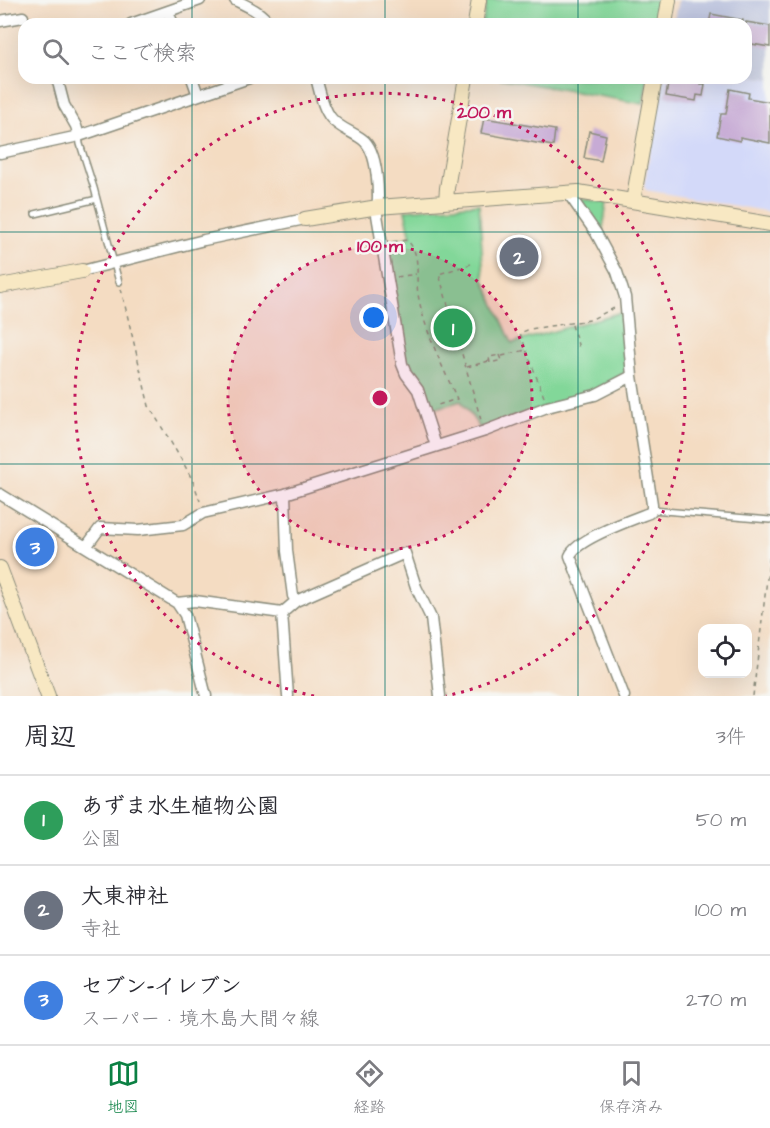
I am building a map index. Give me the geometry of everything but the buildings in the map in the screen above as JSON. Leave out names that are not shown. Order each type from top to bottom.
[{"type":"street","points":[[150,18],[201,0]]},
{"type":"street","points":[[235,0],[264,18]]},
{"type":"street","points":[[476,18],[479,0]]},
{"type":"street","points":[[666,18],[669,0]]},
{"type":"street","points":[[168,12],[170,18]]},
{"type":"street","points":[[0,21],[23,17]]},
{"type":"street","points":[[59,84],[64,105],[79,136]]},
{"type":"street","points":[[194,84],[198,95]]},
{"type":"street","points":[[0,153],[79,136],[231,84]]},
{"type":"street","points":[[318,84],[329,116],[338,125],[363,139],[370,148],[380,199],[377,215],[402,364],[406,374],[418,390],[436,446]]},
{"type":"street","points":[[446,201],[465,84]]},
{"type":"street","points":[[633,201],[654,84]]},
{"type":"street","points":[[0,286],[82,271],[204,240],[305,219],[378,207],[446,201],[584,192],[770,224]]},
{"type":"street","points":[[568,193],[596,233],[617,272],[625,297],[632,376],[652,510],[593,537],[573,549],[570,556],[624,696]]},
{"type":"street","points":[[86,547],[99,528],[138,530],[178,527],[203,513],[285,495],[484,431],[547,407],[595,395],[632,376]]},
{"type":"street","points":[[0,494],[177,603],[185,615],[204,696]]},
{"type":"street","points":[[285,495],[287,551],[293,596],[296,601]]},
{"type":"street","points":[[177,603],[195,601],[282,613],[296,601],[405,553],[416,587],[431,618],[440,696]]},
{"type":"street","points":[[0,568],[48,696]]},
{"type":"street","points":[[282,613],[288,696]]},
{"type":"lane","points":[[79,136],[119,282]]},
{"type":"lane","points":[[34,214],[97,199]]},
{"type":"lane","points":[[652,510],[770,520]]},
{"type":"path","points":[[388,243],[407,240],[411,244],[418,262],[420,301],[432,341],[458,399],[432,407]]},
{"type":"path","points":[[471,264],[439,274],[484,431]]},
{"type":"path","points":[[394,278],[417,274]]},
{"type":"path","points":[[119,282],[149,406],[193,481],[203,513]]},
{"type":"path","points":[[545,401],[520,333],[530,329],[590,320],[618,306],[626,309]]},
{"type":"path","points":[[572,324],[579,348]]},
{"type":"path","points":[[466,367],[502,360],[501,357],[526,350]]},
{"type":"path","points":[[753,696],[770,554]]},
{"type":"shaded area","points":[[678,0],[770,0],[770,79],[752,76],[752,18],[674,18]]},
{"type":"shaded area","points":[[752,76],[770,79],[770,212],[646,190],[644,186],[662,84],[752,84]]},
{"type":"green space","points":[[487,0],[661,0],[658,18],[483,18]]},
{"type":"green space","points":[[531,84],[647,84],[643,104]]},
{"type":"green space","points":[[579,198],[607,203],[602,234],[576,200]]},
{"type":"green space","points":[[479,204],[484,280],[512,343],[622,312],[626,372],[592,392],[480,428],[461,401],[430,410],[424,390],[406,363],[386,241],[411,237],[405,210]]},
{"type":"place","name":"大東神社","points":[[519,257]]},
{"type":"place","name":"あずま水生植物公園","points":[[453,328]]},
{"type":"place","name":"セブン-イレブン","points":[[35,547]]}]
